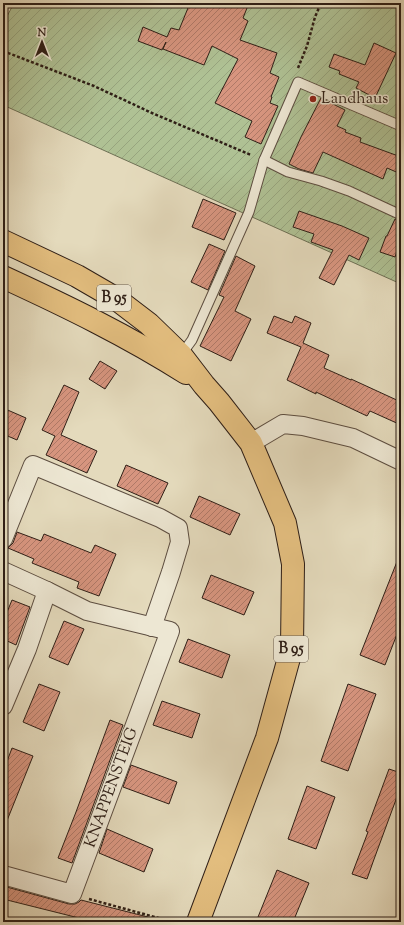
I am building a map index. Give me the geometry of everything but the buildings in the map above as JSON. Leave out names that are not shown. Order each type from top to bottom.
[{"type":"main road","name":"B 95","points":[[3,241],[77,276],[115,298],[149,324],[181,355],[251,443],[285,524],[293,564],[292,647],[266,738],[198,922]]},
{"type":"main road","name":"B 95","points":[[3,277],[110,329],[158,355],[204,385]]},
{"type":"street","points":[[251,443],[283,424],[303,426],[353,438],[401,461]]},
{"type":"street","points":[[3,538],[33,465],[160,518],[178,528],[180,542],[172,572],[152,627]]},
{"type":"street","name":"KNAPPENSTEIG","points":[[3,570],[47,590],[87,611],[170,631],[72,894]]},
{"type":"street","points":[[3,706],[27,649],[47,590]]},
{"type":"street","points":[[3,875],[72,894]]},
{"type":"lane","points":[[181,355],[192,340],[249,212],[264,160],[298,82],[401,126]]},
{"type":"lane","points":[[264,160],[288,172],[321,181],[349,191],[401,215]]},
{"type":"path","points":[[298,82],[293,80],[307,46],[315,17],[321,3]]},
{"type":"path","points":[[3,51],[94,86],[152,113],[264,160]]},
{"type":"path","points":[[72,894],[173,922]]},
{"type":"green space","points":[[14,3],[401,3],[401,284],[3,105],[3,24]]},
{"type":"place","name":"Landhaus","points":[[313,99]]}]
